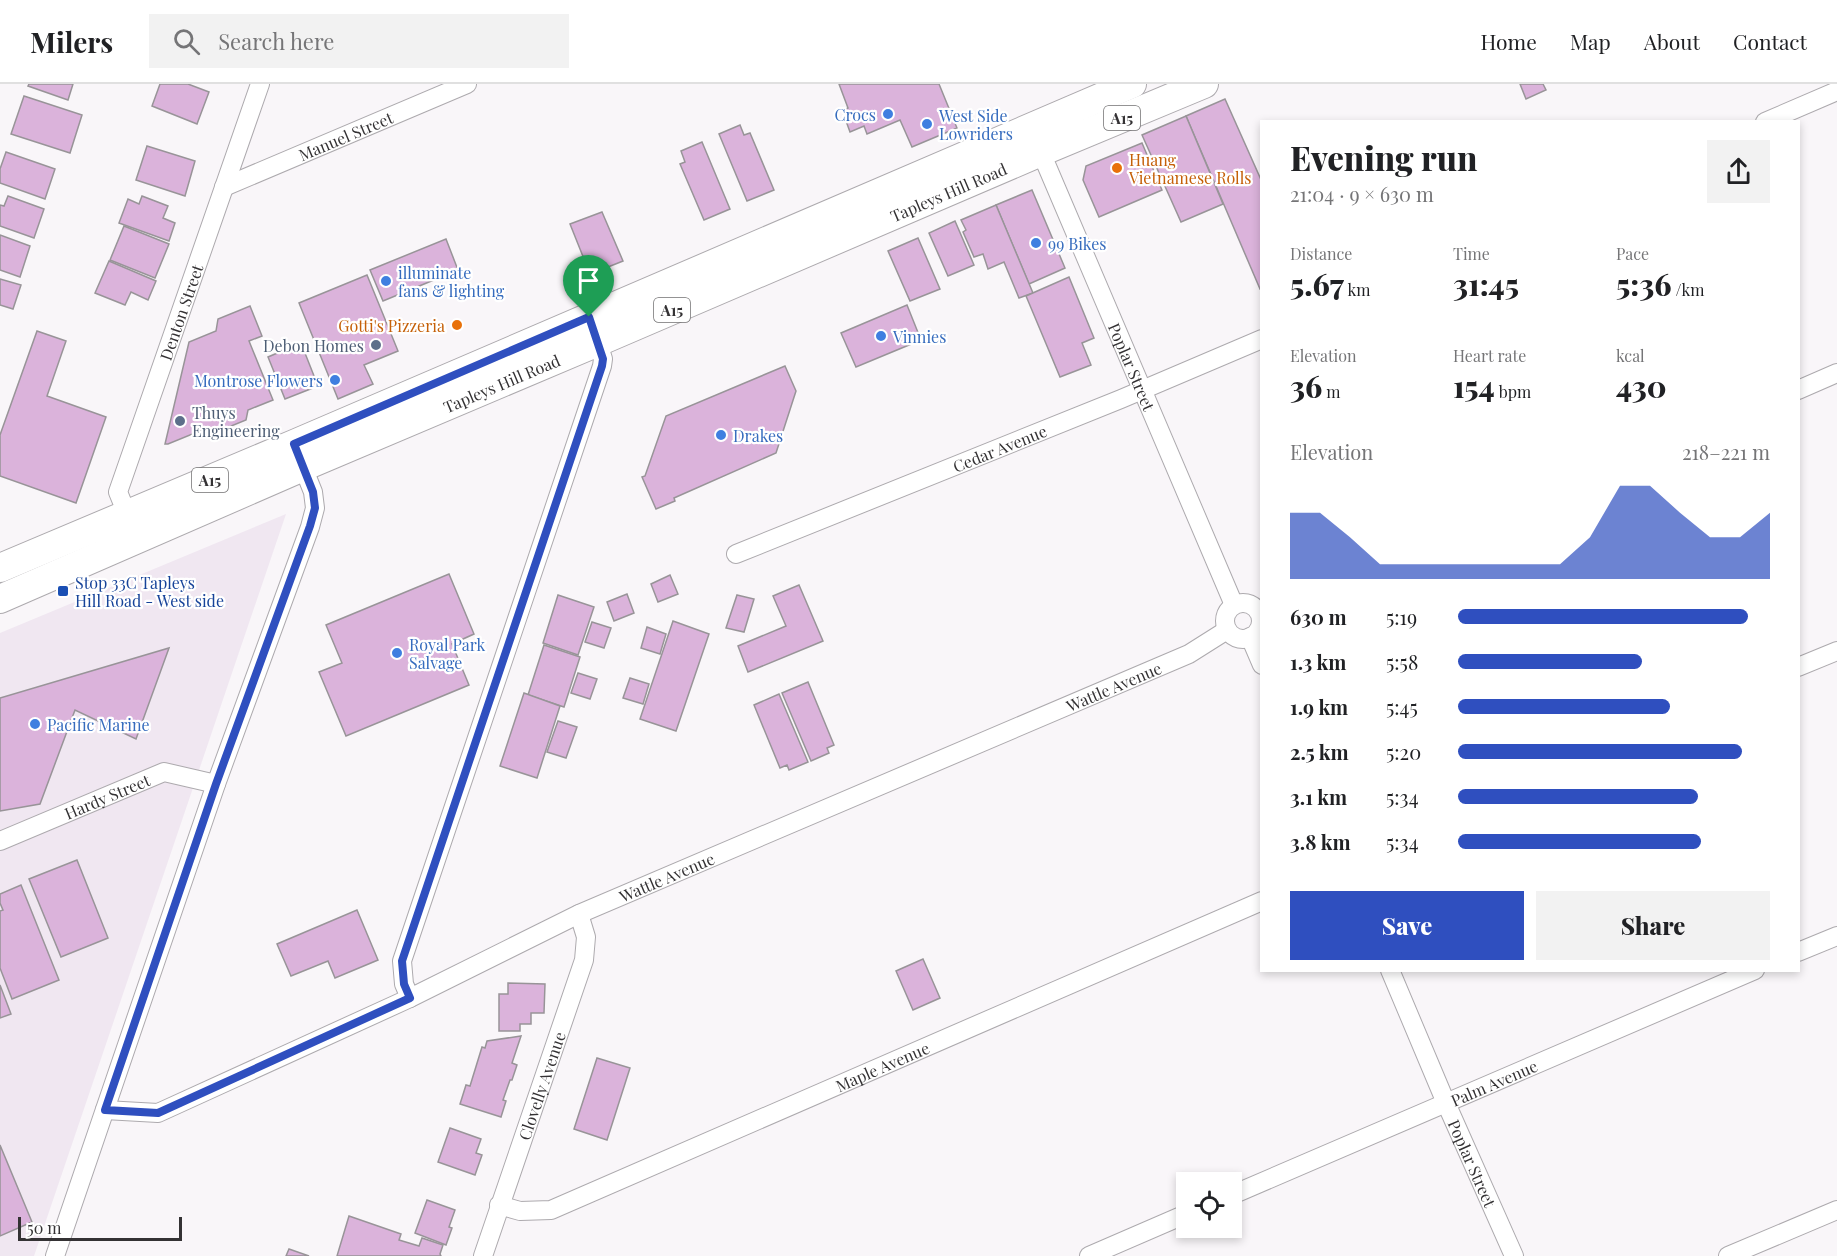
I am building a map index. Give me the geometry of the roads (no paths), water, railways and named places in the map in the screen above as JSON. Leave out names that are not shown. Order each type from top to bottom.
[{"type":"main road","name":"Tapleys Hill Road","points":[[0,568],[132,526],[1036,140],[1204,84]]},
{"type":"main road","name":"Tapleys Hill Road","points":[[1036,140],[1120,86]]},
{"type":"main road","name":"Tapleys Hill Road","points":[[0,599],[132,526]]},
{"type":"street","name":"Denton Street","points":[[132,526],[118,492],[260,84]]},
{"type":"street","name":"Manuel Street","points":[[224,187],[467,84]]},
{"type":"street","points":[[1770,120],[1837,91]]},
{"type":"street","name":"Poplar Street","points":[[1036,140],[1234,605]]},
{"type":"street","points":[[410,998],[404,984],[402,961],[602,366],[603,359],[594,330]]},
{"type":"street","name":"Cedar Avenue","points":[[736,554],[1143,390],[1260,340]]},
{"type":"street","points":[[1800,389],[1837,373]]},
{"type":"street","points":[[55,1256],[216,784],[310,526],[315,508],[313,492],[298,455]]},
{"type":"street","points":[[1260,614],[1249,604],[1234,605],[1226,613],[1225,624],[1227,630],[1236,637],[1250,637],[1257,630],[1260,621]]},
{"type":"street","name":"Wattle Avenue","points":[[105,1110],[158,1113],[410,998],[579,914],[1189,654],[1227,630]]},
{"type":"street","points":[[1250,637],[1260,660]]},
{"type":"street","points":[[1800,666],[1837,651]]},
{"type":"street","name":"Hardy Street","points":[[0,841],[164,772],[216,784]]},
{"type":"street","name":"Maple Avenue","points":[[500,1205],[520,1211],[550,1209],[1260,902]]},
{"type":"street","name":"Clovelly Avenue","points":[[483,1256],[584,960],[586,937],[579,914]]},
{"type":"street","points":[[1800,951],[1837,936]]},
{"type":"street","name":"Poplar Street","points":[[1391,972],[1514,1256]]},
{"type":"street","name":"Palm Avenue","points":[[1242,1191],[1750,972]]},
{"type":"street","points":[[1728,1256],[1837,1210]]},
{"type":"street","points":[[1089,1256],[1176,1218]]},
{"type":"place","name":"Crocs","points":[[888,114]]},
{"type":"place","name":"West Side Lowriders","points":[[927,124]]},
{"type":"place","name":"Huang Vietnamese Rolls","points":[[1117,168]]},
{"type":"place","name":"99 Bikes","points":[[1036,243]]},
{"type":"place","name":"illuminate fans & lighting","points":[[386,281]]},
{"type":"place","name":"Gotti's Pizzeria","points":[[457,325]]},
{"type":"place","name":"Vinnies","points":[[881,336]]},
{"type":"place","name":"Debon Homes","points":[[376,345]]},
{"type":"place","name":"Montrose Flowers","points":[[335,380]]},
{"type":"place","name":"Thuys Engineering","points":[[180,421]]},
{"type":"place","name":"Drakes","points":[[721,435]]},
{"type":"place","name":"Stop 33C Tapleys Hill Road - West side","points":[[63,591]]},
{"type":"place","name":"Royal Park Salvage","points":[[397,653]]},
{"type":"place","name":"Pacific Marine","points":[[35,724]]}]
